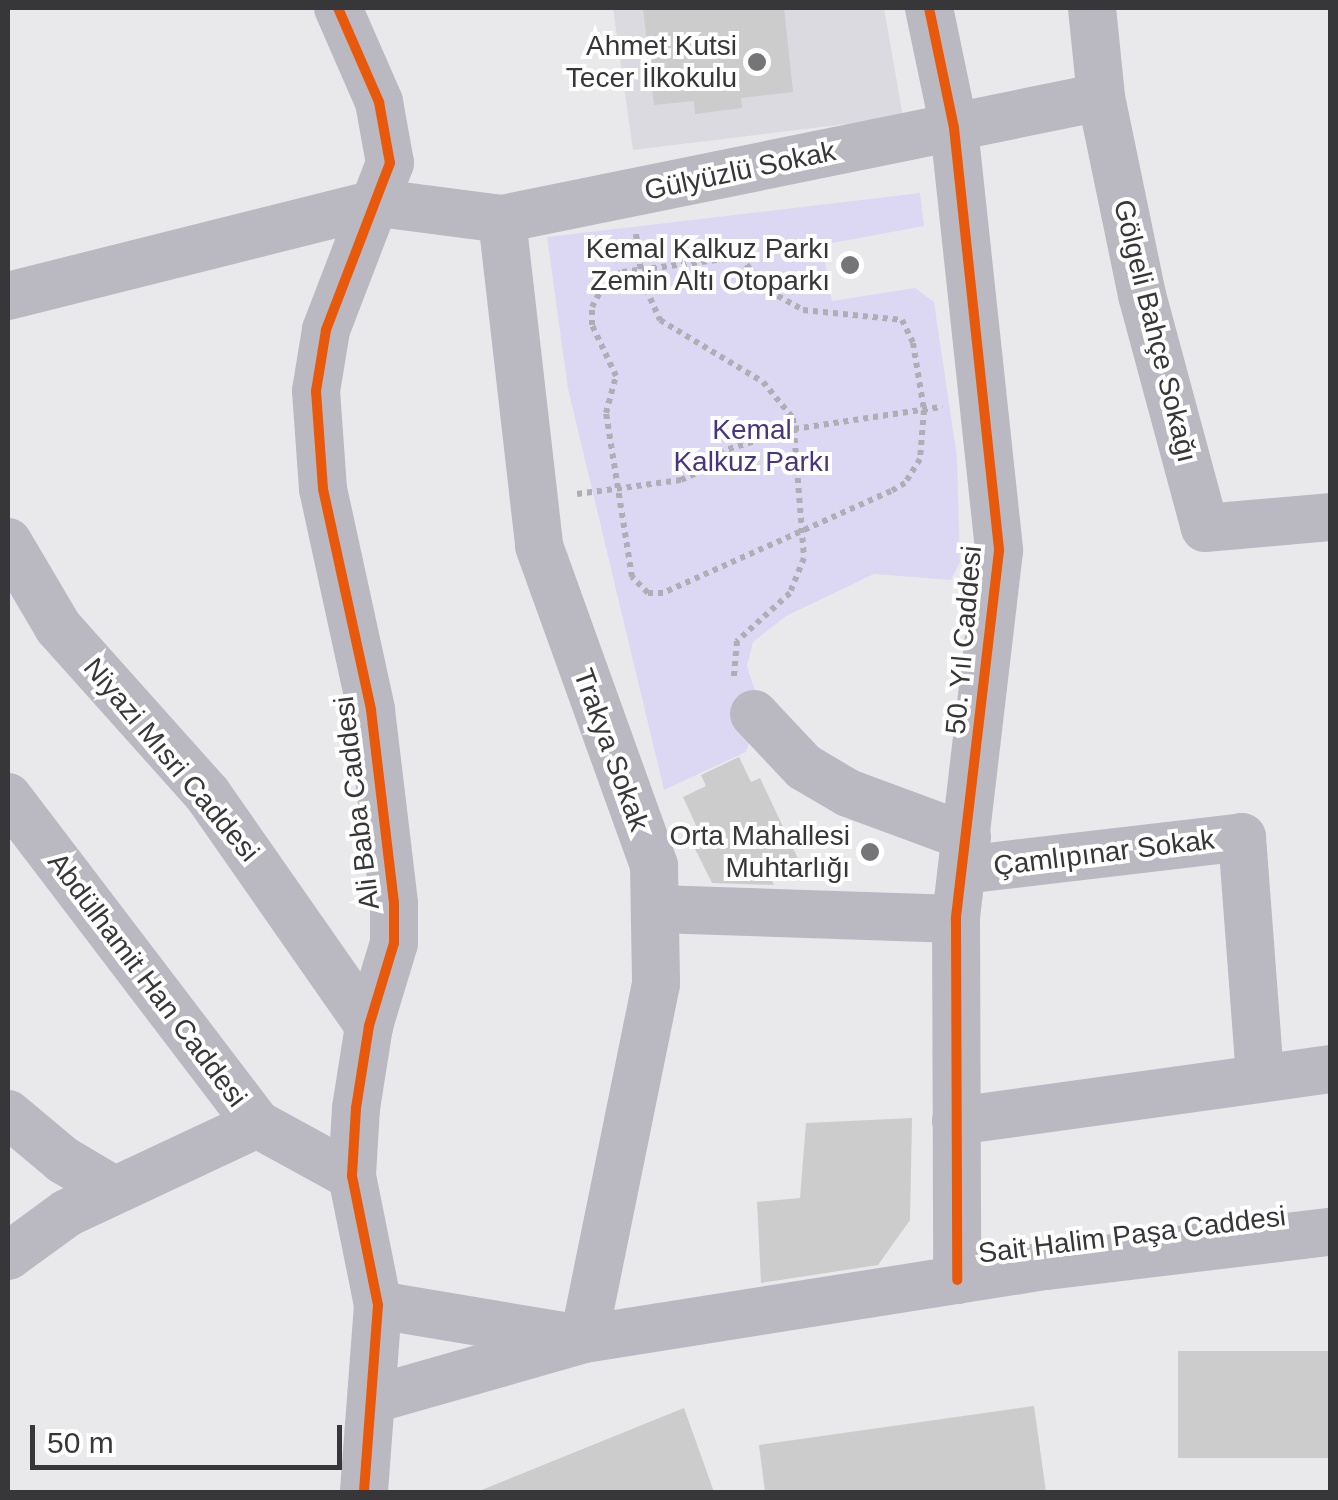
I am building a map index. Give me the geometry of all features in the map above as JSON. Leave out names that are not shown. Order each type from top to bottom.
[{"type":"street","name":"Ali Baba Caddesi","points":[[338,8],[390,141],[378,203],[326,330],[316,391],[323,489],[371,710],[394,903],[394,943],[369,1026],[352,1176],[378,1304],[374,1399],[364,1492]]},
{"type":"street","name":"50. Yıl Caddesi","points":[[928,8],[954,128],[999,551],[956,919],[957,1280]]},
{"type":"street","name":"Gölgeli Bahçe Sokağı","points":[[1092,8],[1101,98],[1142,294],[1206,528],[1330,517]]},
{"type":"street","name":"Gülyüzlü Sokak","points":[[378,203],[502,220],[1101,98]]},
{"type":"street","points":[[8,296],[378,203]]},
{"type":"street","name":"Trakya Sokak","points":[[502,220],[539,546],[654,866],[656,984],[584,1340]]},
{"type":"street","name":"Niyazi Mısri Caddesi","points":[[8,542],[58,627],[208,795],[369,1026]]},
{"type":"street","points":[[754,714],[804,767],[965,854]]},
{"type":"street","name":"Abdülhamit Han Caddesi","points":[[8,797],[257,1124],[352,1176]]},
{"type":"street","name":"Çamlıpınar Sokak","points":[[965,854],[1242,837],[1260,1078]]},
{"type":"street","points":[[656,909],[956,919]]},
{"type":"street","points":[[956,1122],[1330,1069]]},
{"type":"street","points":[[8,1114],[63,1160],[112,1189]]},
{"type":"street","points":[[8,1256],[112,1189],[257,1124]]},
{"type":"street","name":"Sait Halim Paşa Caddesi","points":[[584,1340],[957,1280],[1330,1232]]},
{"type":"street","points":[[378,1304],[584,1340]]},
{"type":"street","points":[[374,1399],[584,1340]]},
{"type":"path","points":[[631,193],[640,269],[660,320],[763,382],[794,429],[804,558],[790,593],[746,630],[731,655],[741,697],[754,714]]},
{"type":"path","points":[[740,257],[769,290],[803,310],[894,314],[910,328],[924,410],[920,459],[905,483],[663,593],[648,593],[632,577],[606,413],[616,376],[592,325],[592,307],[607,279],[640,269],[740,257]]},
{"type":"path","points":[[618,491],[680,480],[706,469],[719,452],[794,429],[983,401]]},
{"type":"shaded area","name":"Ahmet Kutsi Tecer İlkokulu","points":[[613,8],[884,8],[903,117],[633,150]]},
{"type":"green space","name":"Kemal Kalkuz Parkı","points":[[920,193],[924,226],[822,245],[832,301],[915,288],[934,302],[957,457],[960,562],[951,580],[874,574],[786,616],[753,642],[747,666],[761,709],[746,752],[664,790],[568,389],[547,237]]},
{"type":"building","points":[[643,8],[784,8],[793,92],[741,98],[742,108],[695,114],[694,101],[654,105]]},
{"type":"building","points":[[739,757],[751,782],[760,778],[802,867],[766,868],[774,885],[712,883],[690,839],[700,834],[683,797],[706,786],[701,775]]},
{"type":"building","points":[[912,1118],[910,1220],[878,1265],[761,1283],[757,1202],[800,1198],[806,1123]]},
{"type":"building","points":[[1178,1351],[1330,1351],[1330,1458],[1178,1458]]},
{"type":"building","points":[[1034,1406],[1046,1492],[765,1492],[759,1445]]},
{"type":"building","points":[[684,1408],[714,1492],[479,1492],[479,1491]]},
{"type":"cycle path","points":[[338,8],[379,102],[390,163],[326,330],[316,391],[323,489],[371,710],[394,903],[394,943],[369,1026],[356,1108],[352,1176],[378,1305],[364,1492]]},
{"type":"cycle path","points":[[929,8],[954,128],[999,551],[956,919],[957,1280]]},
{"type":"place","name":"Ahmet Kutsi Tecer İlkokulu","points":[[757,62]]},
{"type":"place","name":"Kemal Kalkuz Parkı Zemin Altı Otoparkı","points":[[850,265]]},
{"type":"place","name":"Orta Mahallesi Muhtarlığı","points":[[870,852]]}]
